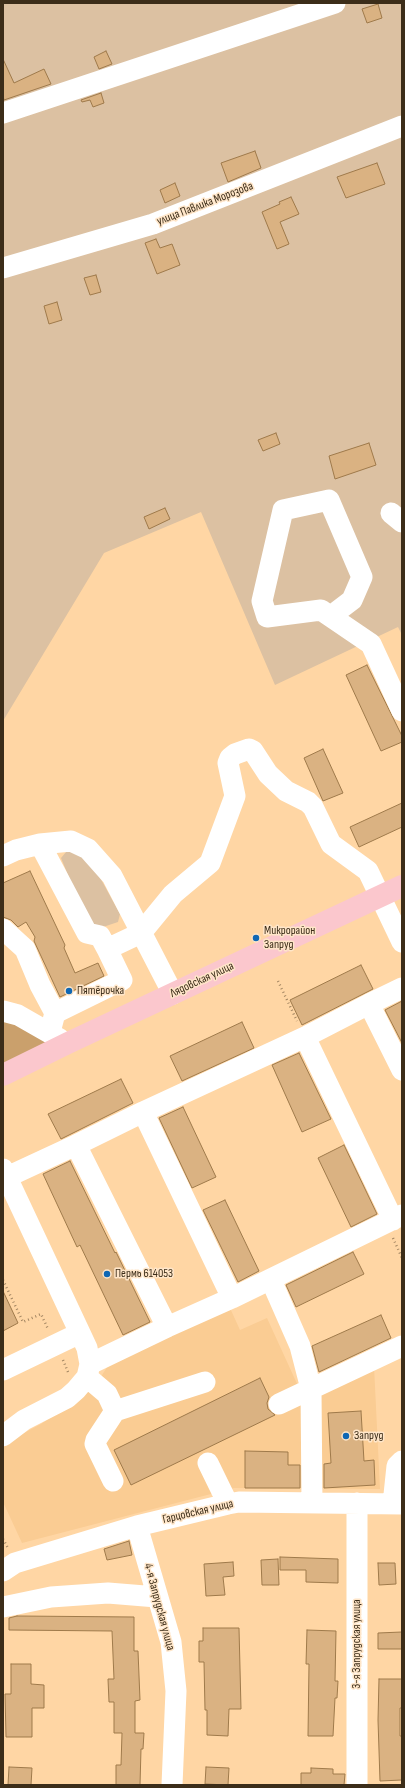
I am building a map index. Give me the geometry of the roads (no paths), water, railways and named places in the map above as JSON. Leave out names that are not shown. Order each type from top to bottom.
[{"type":"main road","name":"Лядовская улица","points":[[3,1075],[58,1030],[173,994],[402,886]]},
{"type":"street","points":[[3,113],[335,3]]},
{"type":"street","name":"улица Павлика Морозова","points":[[3,268],[153,224],[402,126]]},
{"type":"street","points":[[331,616],[352,600],[362,578],[329,500],[283,510],[262,601],[267,617],[321,610],[331,616],[371,644],[402,711]]},
{"type":"street","points":[[107,949],[142,933],[173,894],[210,863],[235,796],[228,762],[235,754],[249,749],[253,751],[268,774],[286,791],[308,802],[313,807],[331,844],[368,871],[402,942]]},
{"type":"street","points":[[3,856],[16,850],[40,844],[71,841],[88,850],[112,876],[173,994]]},
{"type":"street","points":[[40,844],[87,933],[100,936],[122,980],[58,1030]]},
{"type":"street","points":[[3,929],[25,949],[58,1030]]},
{"type":"street","points":[[115,1411],[107,1394],[89,1370],[87,1348],[5,1173],[76,1145],[143,1112],[305,1037],[402,988]]},
{"type":"street","points":[[369,1004],[402,1070]]},
{"type":"street","points":[[3,1011],[58,1030]]},
{"type":"street","points":[[3,1436],[24,1420],[67,1398],[76,1390],[89,1370],[168,1327],[270,1280],[398,1217],[305,1037]]},
{"type":"street","points":[[143,1112],[232,1298]]},
{"type":"street","points":[[76,1145],[168,1327]]},
{"type":"street","points":[[270,1280],[300,1346],[311,1389],[312,1503]]},
{"type":"street","points":[[3,1370],[80,1333]]},
{"type":"street","points":[[279,1404],[402,1346]]},
{"type":"street","points":[[113,1481],[95,1444],[96,1440],[115,1411],[205,1382]]},
{"type":"street","points":[[398,1504],[397,1466],[402,1461]]},
{"type":"street","points":[[208,1463],[228,1504]]},
{"type":"street","name":"Гарцовская улица","points":[[3,1571],[14,1563],[136,1526],[239,1502],[398,1504]]},
{"type":"street","name":"3-я Запрудская улица","points":[[357,1503],[357,1785]]},
{"type":"street","name":"4-я Запрудская улица","points":[[136,1526],[171,1642],[176,1691],[172,1785]]},
{"type":"street","points":[[3,1607],[58,1596],[108,1593],[157,1597]]},
{"type":"place","name":"Микрорайон Запруд","points":[[256,938]]},
{"type":"place","name":"Пятёрочка","points":[[69,991]]},
{"type":"place","name":"Пермь 614053","points":[[107,1274]]},
{"type":"place","name":"Запруд","points":[[346,1436]]}]
